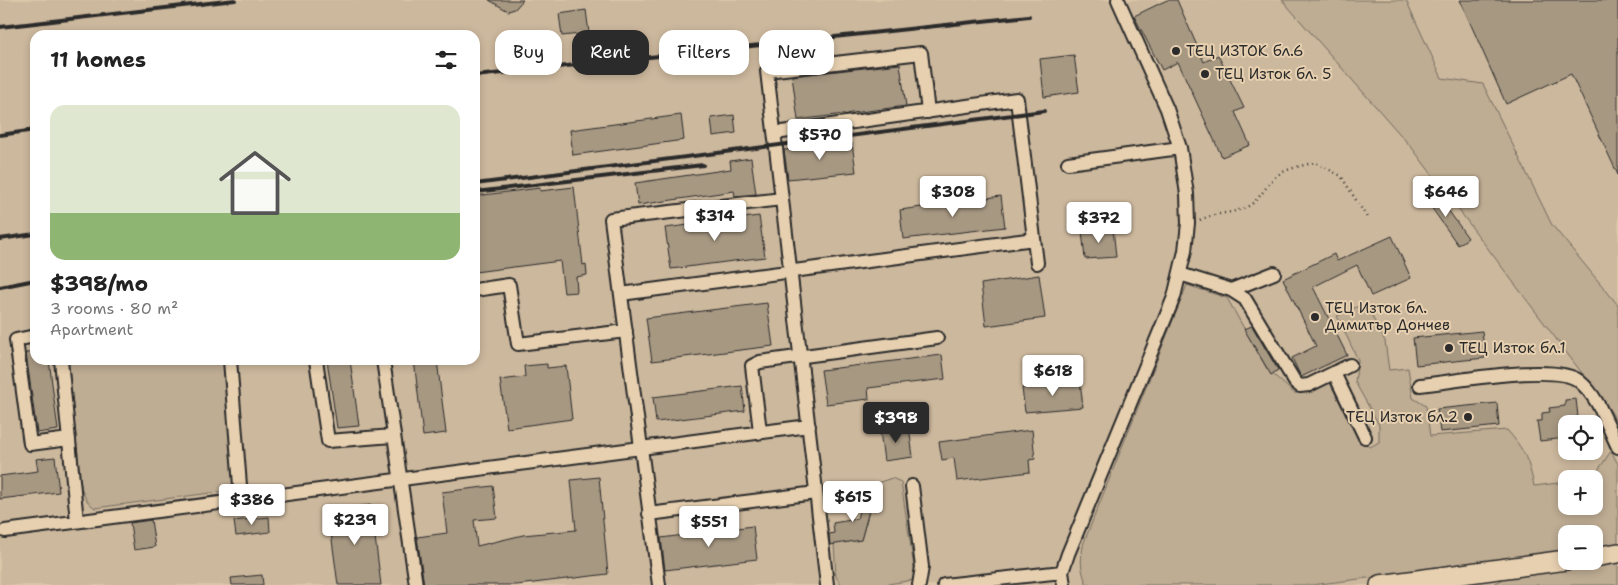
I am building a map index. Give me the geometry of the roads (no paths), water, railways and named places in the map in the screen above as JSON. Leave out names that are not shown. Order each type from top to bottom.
[{"type":"highway","points":[[1603,556],[1618,553]]},
{"type":"highway","points":[[1380,585],[1558,561]]},
{"type":"highway","points":[[1484,585],[1500,569]]},
{"type":"street","points":[[1064,585],[1062,572],[1068,554],[1159,336],[1186,251],[1188,223],[1187,194],[1180,148],[1167,109],[1118,0]]},
{"type":"street","points":[[827,585],[767,70],[921,53],[928,112]]},
{"type":"street","points":[[775,134],[1017,99],[1037,263]]},
{"type":"street","points":[[1068,163],[1180,148]]},
{"type":"street","points":[[657,585],[611,219],[782,198]]},
{"type":"street","points":[[621,294],[1034,239]]},
{"type":"street","points":[[1231,290],[1274,273]]},
{"type":"street","points":[[1180,274],[1231,290],[1245,299],[1295,382],[1300,386],[1309,384],[1350,365]]},
{"type":"street","points":[[480,289],[509,286],[518,344],[626,331]]},
{"type":"street","points":[[30,337],[16,340],[30,444],[69,439]]},
{"type":"street","points":[[760,431],[752,366],[760,362],[936,338]]},
{"type":"street","points":[[62,365],[77,521]]},
{"type":"street","points":[[230,365],[240,498]]},
{"type":"street","points":[[317,365],[328,441],[393,436]]},
{"type":"street","points":[[384,365],[416,585]]},
{"type":"street","points":[[1420,385],[1535,372],[1561,374],[1578,379],[1593,396],[1618,447]]},
{"type":"street","points":[[1334,373],[1365,437]]},
{"type":"street","points":[[5,530],[240,498],[400,480],[640,446],[809,426]]},
{"type":"street","points":[[912,486],[922,566],[919,585]]},
{"type":"street","points":[[649,514],[816,494]]},
{"type":"street","points":[[944,585],[1062,572]]},
{"type":"railway","points":[[0,27],[235,0]]},
{"type":"railway","points":[[480,75],[1029,16]]},
{"type":"railway","points":[[480,183],[1044,111]]},
{"type":"railway","points":[[0,135],[30,131]]},
{"type":"railway","points":[[480,191],[703,165]]},
{"type":"railway","points":[[0,239],[30,235]]},
{"type":"railway","points":[[0,287],[30,281]]},
{"type":"place","name":"ТЕЦ ИЗТОК бл.6","points":[[1176,51]]},
{"type":"place","name":"ТЕЦ Изток бл. 5","points":[[1205,74]]},
{"type":"place","name":"ТЕЦ Изток бл. Димитър Дончев","points":[[1315,317]]},
{"type":"place","name":"ТЕЦ Изток бл.1","points":[[1449,348]]},
{"type":"place","name":"ТЕЦ Изток бл.2","points":[[1468,417]]}]
